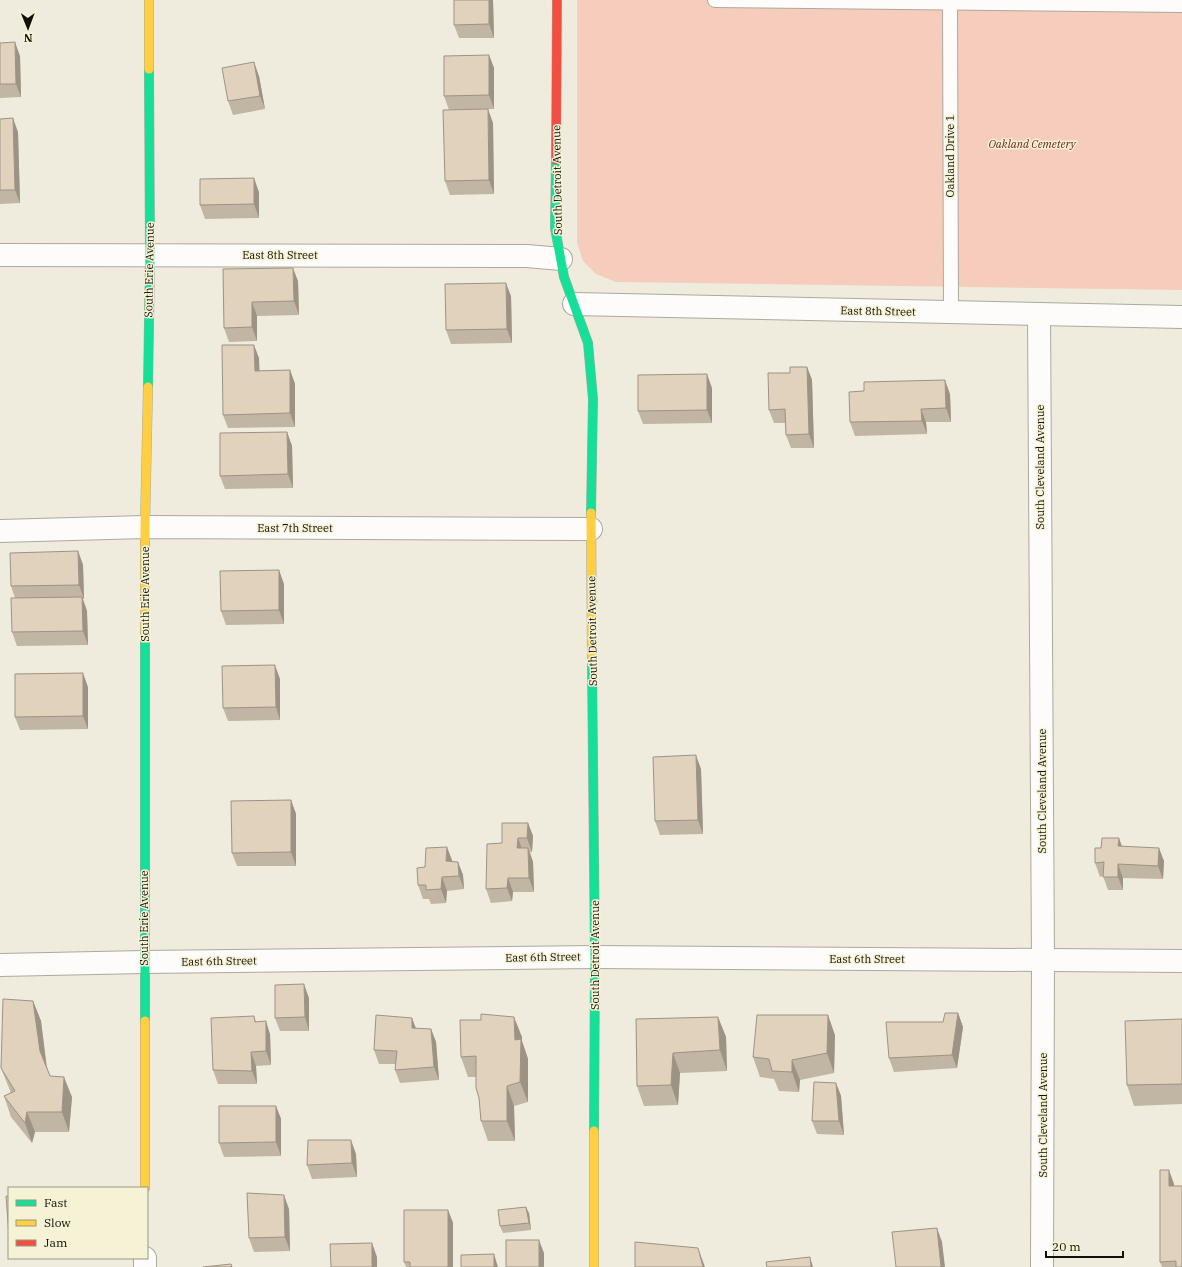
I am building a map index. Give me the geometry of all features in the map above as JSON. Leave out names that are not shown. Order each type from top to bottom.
[{"type":"street","name":"South Erie Avenue","points":[[144,1187],[145,527],[150,255],[149,0]]},
{"type":"street","name":"South Detroit Avenue","points":[[557,0],[555,228],[564,276],[588,343],[593,399],[591,529],[595,957],[594,1267]]},
{"type":"street","name":"East 8th Street","points":[[0,255],[527,256],[560,259]]},
{"type":"street","name":"East 8th Street","points":[[574,304],[1182,317]]},
{"type":"street","name":"South Cleveland Avenue","points":[[1039,314],[1043,960],[1042,1267]]},
{"type":"street","name":"East 7th Street","points":[[0,531],[145,527],[591,529]]},
{"type":"street","name":"East 6th Street","points":[[0,965],[595,957],[1182,960]]},
{"type":"lane","points":[[715,0],[950,1],[1182,5]]},
{"type":"lane","name":"Oakland Drive 1","points":[[950,1],[951,312]]},
{"type":"green space","name":"Oakland Cemetery","points":[[577,0],[1182,0],[1182,290],[616,282],[596,274],[583,261],[577,242]]},
{"type":"building","points":[[454,0],[489,0],[489,24],[454,25]]},
{"type":"building","points":[[15,42],[16,84],[0,84],[0,43]]},
{"type":"building","points":[[489,55],[489,95],[444,96],[444,56]]},
{"type":"building","points":[[254,62],[260,96],[228,101],[222,68]]},
{"type":"building","points":[[488,109],[489,180],[445,181],[443,110]]},
{"type":"building","points":[[13,118],[15,190],[0,190],[0,119]]},
{"type":"building","points":[[254,178],[254,204],[200,205],[200,179]]},
{"type":"building","points":[[293,268],[294,301],[252,302],[252,327],[224,328],[223,269]]},
{"type":"building","points":[[506,283],[507,329],[446,330],[445,284]]},
{"type":"building","points":[[222,345],[254,345],[255,371],[290,370],[290,413],[223,415]]},
{"type":"building","points":[[790,367],[807,367],[809,434],[786,435],[785,409],[769,410],[768,373],[790,373]]},
{"type":"building","points":[[707,374],[707,410],[638,411],[638,375]]},
{"type":"building","points":[[945,380],[946,408],[921,409],[922,421],[850,422],[849,392],[864,391],[864,382]]},
{"type":"building","points":[[287,432],[288,474],[220,476],[220,433]]},
{"type":"building","points":[[78,551],[79,585],[11,586],[10,553]]},
{"type":"building","points":[[279,570],[279,610],[221,611],[220,571]]},
{"type":"building","points":[[82,597],[83,631],[12,632],[11,598]]},
{"type":"building","points":[[275,665],[276,707],[223,708],[222,666]]},
{"type":"building","points":[[83,673],[83,716],[15,717],[15,674]]},
{"type":"building","points":[[696,755],[698,820],[655,821],[653,757]]},
{"type":"building","points":[[291,800],[291,852],[232,853],[231,801]]},
{"type":"building","points":[[502,823],[528,823],[527,838],[518,838],[517,848],[528,848],[529,878],[508,878],[507,888],[486,889],[487,844],[502,843]]},
{"type":"building","points":[[1102,838],[1119,838],[1118,846],[1159,848],[1158,866],[1118,864],[1118,877],[1103,877],[1104,862],[1095,863],[1095,848],[1101,848]]},
{"type":"building","points":[[447,847],[446,861],[458,862],[459,876],[442,877],[441,889],[426,890],[426,885],[418,885],[417,868],[425,867],[426,848]]},
{"type":"building","points":[[304,984],[305,1017],[275,1018],[275,985]]},
{"type":"building","points":[[3,999],[33,1001],[40,1051],[50,1076],[64,1077],[62,1112],[27,1112],[25,1123],[4,1096],[15,1091],[1,1068]]},
{"type":"building","points":[[945,1013],[958,1013],[952,1055],[889,1058],[886,1022],[943,1022]]},
{"type":"building","points":[[481,1014],[514,1017],[515,1040],[521,1039],[520,1082],[507,1086],[507,1121],[481,1121],[479,1098],[476,1088],[476,1056],[461,1057],[460,1020],[481,1020]]},
{"type":"building","points":[[376,1015],[412,1018],[412,1028],[431,1029],[434,1067],[395,1070],[397,1051],[374,1050]]},
{"type":"building","points":[[757,1015],[828,1015],[827,1053],[792,1060],[792,1072],[772,1071],[769,1059],[753,1057]]},
{"type":"building","points":[[254,1016],[255,1022],[266,1021],[266,1051],[251,1052],[252,1071],[213,1070],[211,1018]]},
{"type":"building","points":[[718,1017],[720,1050],[673,1053],[671,1085],[637,1086],[636,1019]]},
{"type":"building","points":[[1182,1019],[1182,1084],[1127,1085],[1125,1021]]},
{"type":"building","points":[[814,1082],[836,1083],[839,1121],[812,1121]]},
{"type":"building","points":[[219,1106],[276,1106],[276,1142],[219,1143]]},
{"type":"building","points":[[308,1140],[351,1140],[352,1163],[307,1165]]},
{"type":"building","points":[[1160,1170],[1169,1170],[1169,1186],[1182,1186],[1182,1267],[1176,1267],[1176,1261],[1160,1262]]},
{"type":"building","points":[[247,1193],[284,1195],[285,1237],[249,1238]]},
{"type":"building","points":[[6,1196],[8,1196],[8,1222]]},
{"type":"building","points":[[526,1207],[529,1223],[500,1226],[498,1210]]},
{"type":"building","points":[[404,1210],[448,1210],[448,1267],[410,1267],[410,1262],[404,1262]]},
{"type":"building","points":[[937,1228],[941,1267],[896,1267],[892,1232]]},
{"type":"building","points":[[506,1240],[539,1240],[539,1267],[506,1267]]},
{"type":"building","points":[[635,1242],[698,1248],[703,1267],[635,1267]]},
{"type":"building","points":[[372,1243],[372,1267],[331,1267],[330,1244]]},
{"type":"building","points":[[494,1254],[494,1267],[461,1267],[461,1255]]},
{"type":"building","points":[[810,1257],[811,1267],[767,1267],[766,1262]]},
{"type":"building","points":[[231,1264],[232,1267],[203,1267]]},
{"type":"traffic: fast","points":[[148,387],[150,255],[149,69]]},
{"type":"traffic: fast","points":[[556,160],[555,228],[564,277],[588,343],[593,399],[591,513]]},
{"type":"traffic: fast","points":[[145,638],[145,1021]]},
{"type":"traffic: fast","points":[[592,662],[595,957],[594,1131]]},
{"type":"traffic: slow","points":[[149,0],[149,69]]},
{"type":"traffic: slow","points":[[145,638],[145,527],[148,387]]},
{"type":"traffic: slow","points":[[591,513],[592,662]]},
{"type":"traffic: slow","points":[[145,1021],[145,1187]]},
{"type":"traffic: slow","points":[[594,1131],[594,1267]]},
{"type":"traffic: jam","points":[[556,160],[557,0]]}]
